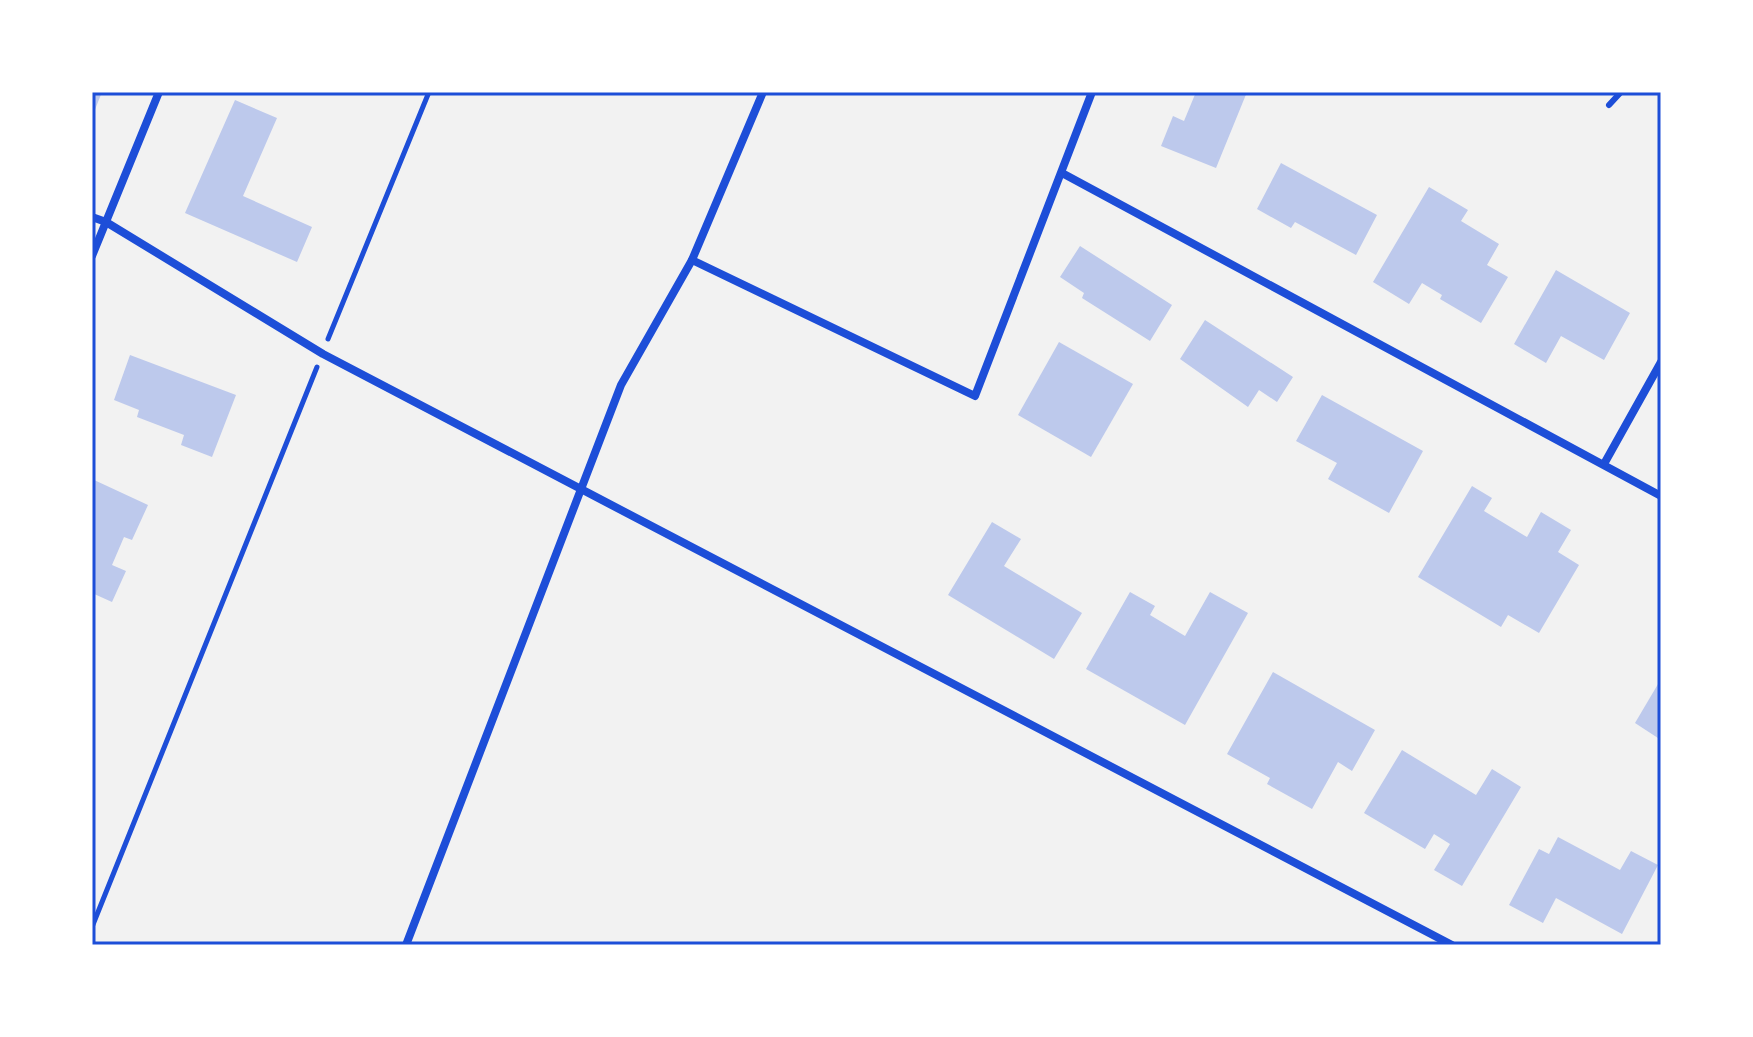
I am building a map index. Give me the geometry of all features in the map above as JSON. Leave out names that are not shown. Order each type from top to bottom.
[{"type":"street","points":[[92,256],[159,92]]},
{"type":"street","points":[[406,945],[621,385],[692,260],[763,92]]},
{"type":"street","points":[[692,260],[975,396],[1092,92]]},
{"type":"street","points":[[1062,173],[1661,496]]},
{"type":"street","points":[[92,217],[106,222],[323,354],[1452,945]]},
{"type":"street","points":[[1604,464],[1661,362]]},
{"type":"lane","points":[[1609,105],[1621,92]]},
{"type":"path","points":[[92,927],[429,92]]},
{"type":"building","points":[[92,92],[102,92],[92,117]]},
{"type":"building","points":[[1196,92],[1247,92],[1216,168],[1161,146],[1173,116],[1184,121]]},
{"type":"building","points":[[235,100],[277,118],[243,196],[312,227],[297,262],[185,213]]},
{"type":"building","points":[[1281,163],[1377,215],[1356,255],[1295,222],[1291,228],[1257,209]]},
{"type":"building","points":[[1429,187],[1468,210],[1461,221],[1499,244],[1487,265],[1508,277],[1481,323],[1440,299],[1442,295],[1422,283],[1409,304],[1373,282]]},
{"type":"building","points":[[1080,246],[1172,305],[1150,341],[1082,298],[1084,293],[1060,277]]},
{"type":"building","points":[[1556,270],[1630,313],[1604,360],[1561,336],[1546,363],[1514,344]]},
{"type":"building","points":[[1205,320],[1293,377],[1277,402],[1259,390],[1248,407],[1180,359]]},
{"type":"building","points":[[1059,342],[1133,384],[1091,457],[1018,415]]},
{"type":"building","points":[[130,355],[236,395],[212,457],[181,445],[184,435],[137,417],[139,410],[114,400]]},
{"type":"building","points":[[1322,395],[1423,451],[1389,513],[1328,479],[1337,463],[1296,441]]},
{"type":"building","points":[[92,479],[148,505],[132,540],[124,537],[112,565],[126,571],[112,602],[92,593]]},
{"type":"building","points":[[1472,486],[1492,498],[1484,511],[1527,537],[1541,512],[1571,530],[1558,552],[1579,565],[1539,633],[1508,615],[1501,627],[1418,577]]},
{"type":"building","points":[[992,522],[1021,539],[1004,566],[1082,613],[1054,659],[948,595]]},
{"type":"building","points":[[1130,592],[1155,606],[1150,615],[1185,636],[1210,592],[1248,613],[1185,725],[1086,669]]},
{"type":"building","points":[[1273,672],[1375,730],[1352,771],[1338,762],[1312,809],[1267,784],[1270,778],[1227,754]]},
{"type":"building","points":[[1661,679],[1661,740],[1635,723]]},
{"type":"building","points":[[1402,750],[1476,795],[1492,769],[1521,787],[1462,886],[1434,870],[1450,844],[1434,834],[1425,849],[1364,813]]},
{"type":"building","points":[[1558,837],[1620,870],[1631,851],[1658,865],[1622,934],[1556,898],[1543,923],[1509,905],[1539,849],[1549,854]]}]
